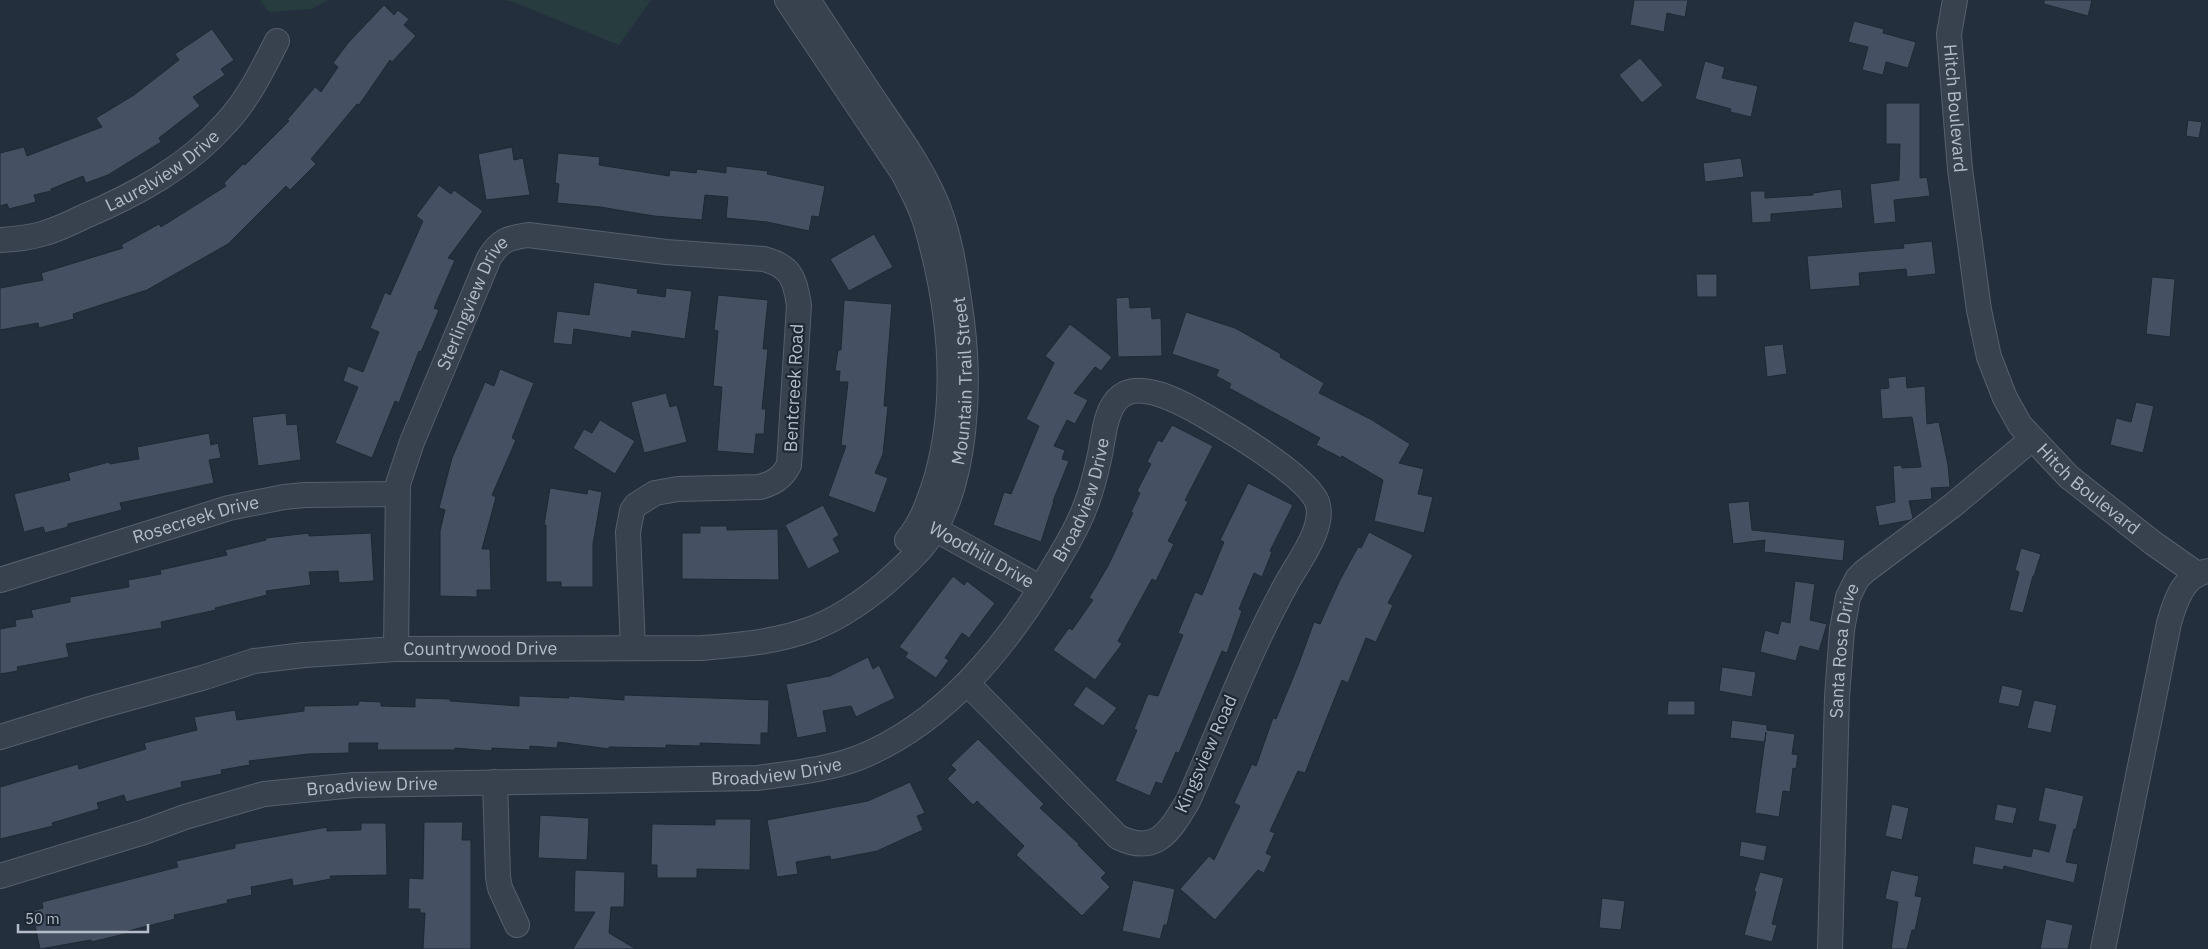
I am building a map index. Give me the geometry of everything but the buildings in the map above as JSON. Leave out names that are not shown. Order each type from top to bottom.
[{"type":"street","name":"Mountain Trail Street","points":[[787,0],[903,173],[918,201],[929,234],[940,288],[950,374],[948,414],[928,526]]},
{"type":"street","name":"Mountain Trail Street","points":[[808,0],[918,165],[933,194],[951,254],[964,341],[967,391],[963,434],[956,469],[945,507],[928,526]]},
{"type":"street","name":"Hitch Boulevard","points":[[1955,0],[1950,34],[1960,168],[1979,310],[1989,357],[2005,398],[2020,425],[2069,477],[2153,543],[2203,572],[2188,582],[2178,596],[2169,623],[2104,949]]},
{"type":"street","name":"Laurelview Drive","points":[[0,240],[26,238],[47,233],[105,208],[146,187],[176,167],[204,145],[241,105],[278,40]]},
{"type":"street","name":"Sterlingview Drive","points":[[396,642],[398,484],[412,442],[489,258],[500,243],[512,237],[528,235],[666,252],[764,259],[780,263],[789,272]]},
{"type":"street","name":"Bentcreek Road","points":[[633,641],[628,532],[629,517],[636,505],[655,493],[678,489],[760,487],[773,483],[784,475],[789,465],[799,305],[797,289],[789,272]]},
{"type":"street","name":"Broadview Drive","points":[[0,876],[144,832],[218,806],[264,794],[354,785],[758,778],[821,769],[857,758],[895,740],[935,713],[966,684],[1007,637],[1041,588],[1072,536],[1086,503],[1096,470],[1108,417],[1118,398],[1126,392],[1138,391],[1162,395],[1207,417],[1244,440],[1302,483],[1317,502],[1319,512]]},
{"type":"street","name":"Santa Rosa Drive","points":[[1830,949],[1837,697],[1842,630],[1848,597],[1852,587],[1864,571],[1952,506],[2032,439]]},
{"type":"street","name":"Rosecreek Drive","points":[[0,580],[230,508],[304,495],[397,494]]},
{"type":"street","name":"Kingsview Road","points":[[966,684],[1118,838],[1129,843],[1150,844],[1160,839],[1176,822],[1188,801],[1247,663],[1288,580],[1309,546],[1319,512]]},
{"type":"street","name":"Woodhill Drive","points":[[928,526],[1041,588]]},
{"type":"street","name":"Countrywood Drive","points":[[0,722],[252,647],[335,638],[396,642],[633,641],[750,629],[793,619],[827,606],[857,588],[928,526]]},
{"type":"street","name":"Countrywood Drive","points":[[0,737],[254,661],[396,642]]},
{"type":"street","points":[[495,782],[498,876],[506,904],[517,925]]},
{"type":"green space","points":[[260,0],[328,0],[312,9],[269,12]]},
{"type":"green space","points":[[504,0],[651,0],[619,45]]}]
